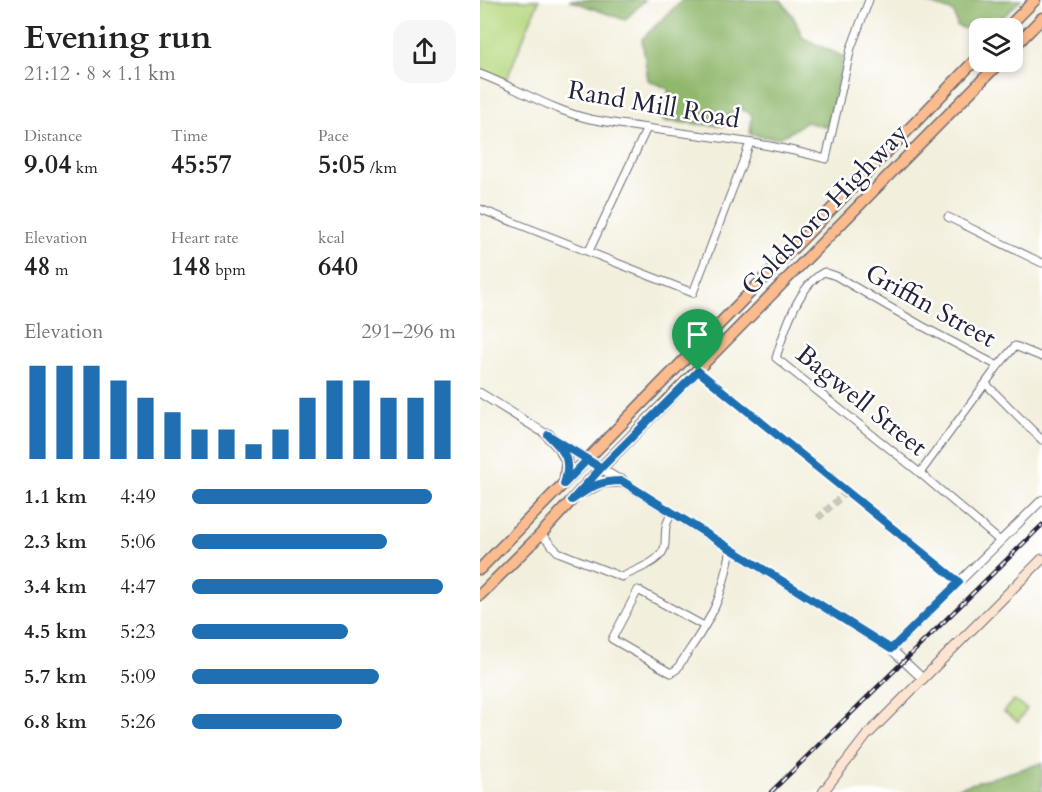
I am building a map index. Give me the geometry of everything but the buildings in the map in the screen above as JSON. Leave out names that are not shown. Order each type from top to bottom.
[{"type":"main road","points":[[1017,18],[1035,0]]},
{"type":"main road","points":[[1023,37],[1042,18]]},
{"type":"main road","name":"Goldsboro Highway","points":[[480,569],[969,67]]},
{"type":"main road","name":"Goldsboro Highway","points":[[480,595],[541,534],[601,468],[990,72]]},
{"type":"main road","points":[[548,435],[567,460],[568,470],[564,484]]},
{"type":"main road","points":[[572,500],[596,484],[606,481],[622,481]]},
{"type":"main road","points":[[823,792],[867,735],[1042,559]]},
{"type":"street","name":"Rand Mill Road","points":[[480,74],[555,108],[590,118],[750,143],[826,159],[851,48],[868,0]]},
{"type":"street","points":[[589,252],[647,128]]},
{"type":"street","points":[[480,209],[693,293],[750,143]]},
{"type":"street","points":[[948,217],[1042,262]]},
{"type":"street","name":"Griffin Street","points":[[825,273],[836,276],[913,321],[998,366],[1015,346],[1042,357]]},
{"type":"street","name":"Bagwell Street","points":[[825,273],[813,278],[803,290],[776,358],[920,473],[1000,541]]},
{"type":"street","points":[[920,473],[998,366]]},
{"type":"street","points":[[698,371],[959,582]]},
{"type":"street","points":[[986,384],[1042,440]]},
{"type":"street","points":[[480,393],[891,649],[922,678]]},
{"type":"street","points":[[891,649],[1042,500]]},
{"type":"street","points":[[541,534],[558,552],[622,577],[659,557],[665,545],[664,529],[672,512]]},
{"type":"street","points":[[704,626],[638,590],[612,639],[671,673],[677,669],[704,626],[716,606],[731,549]]},
{"type":"green space","points":[[480,0],[539,0],[506,81],[480,70]]},
{"type":"green space","points":[[569,0],[645,0],[625,20]]},
{"type":"green space","points":[[682,0],[781,0],[794,18],[803,38],[844,57],[828,127],[805,122],[780,137],[750,134],[752,114],[738,108],[728,116],[723,126],[663,121],[669,89],[648,80],[642,39]]},
{"type":"green space","points":[[919,0],[1021,0],[1002,18],[969,18],[969,30],[957,26],[954,12]]},
{"type":"green space","points":[[1013,700],[1027,709],[1018,722],[1004,712]]},
{"type":"green space","points":[[1042,763],[1042,792],[948,792],[951,790]]},
{"type":"tunnel","points":[[818,518],[842,496],[846,488]]},
{"type":"railway","points":[[771,792],[1042,525]]},
{"type":"route","points":[[698,371],[601,468],[548,435],[564,452],[567,460],[568,470],[564,484],[587,460],[601,468],[572,500],[596,484],[606,481],[622,481],[891,649],[959,582],[698,371]]}]
